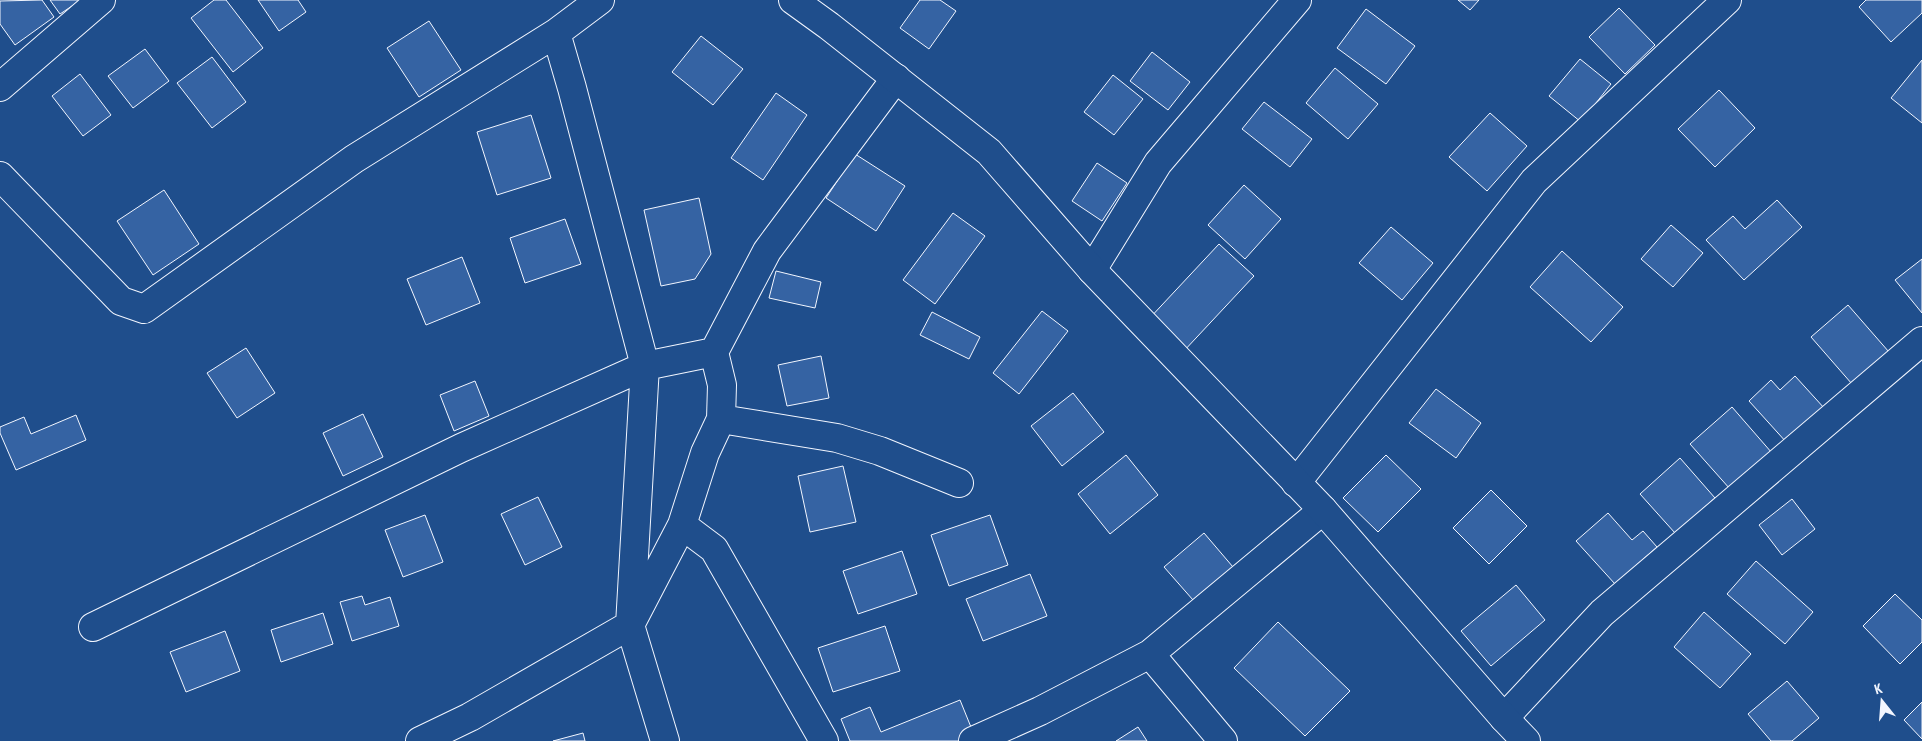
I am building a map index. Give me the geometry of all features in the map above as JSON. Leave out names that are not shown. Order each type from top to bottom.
[{"type":"street","points":[[0,87],[101,0]]},
{"type":"street","points":[[0,176],[121,300],[144,309],[354,160],[556,33],[600,0]]},
{"type":"street","points":[[793,0],[830,26],[989,152],[1092,270],[1323,510],[1526,741]]},
{"type":"street","points":[[1092,270],[1158,163],[1297,0]]},
{"type":"street","points":[[1296,483],[1534,181],[1727,0]]},
{"type":"street","points":[[556,33],[645,366],[630,625],[665,741]]},
{"type":"street","points":[[420,741],[470,717],[630,625],[682,525],[705,453],[721,419],[722,385],[714,352],[767,251],[896,78]]},
{"type":"street","points":[[1504,718],[1602,613],[1922,341]]},
{"type":"street","points":[[93,627],[460,448],[645,366],[714,352]]},
{"type":"street","points":[[721,419],[837,438],[880,451],[959,483]]},
{"type":"street","points":[[973,741],[1040,711],[1150,654],[1323,510]]},
{"type":"street","points":[[682,525],[714,549],[824,741]]},
{"type":"street","points":[[1150,654],[1223,741]]},
{"type":"building","points":[[42,0],[54,17],[15,45],[0,24],[0,1]]},
{"type":"building","points":[[50,0],[81,0],[60,14]]},
{"type":"building","points":[[214,0],[226,0],[263,48],[233,72],[191,18]]},
{"type":"building","points":[[258,0],[298,0],[306,12],[279,31]]},
{"type":"building","points":[[920,0],[940,0],[956,11],[929,49],[900,28]]},
{"type":"building","points":[[1458,0],[1479,0],[1470,10]]},
{"type":"building","points":[[1866,0],[1922,0],[1922,13],[1891,42],[1859,7]]},
{"type":"building","points":[[1619,8],[1655,45],[1625,74],[1589,37]]},
{"type":"building","points":[[1366,9],[1415,46],[1386,84],[1337,48]]},
{"type":"building","points":[[429,21],[461,70],[419,97],[387,48]]},
{"type":"building","points":[[701,36],[743,69],[713,105],[672,72]]},
{"type":"building","points":[[145,49],[169,81],[133,108],[108,76]]},
{"type":"building","points":[[1152,52],[1190,82],[1168,110],[1130,81]]},
{"type":"building","points":[[212,57],[246,102],[212,128],[177,83]]},
{"type":"building","points":[[1580,59],[1611,84],[1581,122],[1549,96]]},
{"type":"building","points":[[1922,60],[1922,123],[1891,98]]},
{"type":"building","points":[[1335,68],[1378,104],[1348,139],[1306,103]]},
{"type":"building","points":[[80,74],[111,115],[83,136],[52,96]]},
{"type":"building","points":[[1113,75],[1143,99],[1114,135],[1084,112]]},
{"type":"building","points":[[1719,90],[1755,128],[1715,167],[1678,129]]},
{"type":"building","points":[[776,93],[807,115],[763,180],[731,158]]},
{"type":"building","points":[[1264,102],[1312,139],[1290,167],[1242,129]]},
{"type":"building","points":[[1490,113],[1527,146],[1487,191],[1449,157]]},
{"type":"building","points":[[531,115],[551,178],[497,195],[477,132]]},
{"type":"building","points":[[855,154],[905,186],[876,231],[826,198]]},
{"type":"building","points":[[1097,163],[1127,183],[1102,221],[1072,201]]},
{"type":"building","points":[[1244,185],[1281,219],[1245,259],[1208,225]]},
{"type":"building","points":[[164,190],[199,244],[153,275],[117,221]]},
{"type":"building","points":[[699,198],[711,254],[695,279],[661,286],[644,210]]},
{"type":"building","points":[[1777,200],[1802,227],[1744,280],[1706,240],[1733,216],[1745,229]]},
{"type":"building","points":[[953,213],[985,236],[935,304],[903,280]]},
{"type":"building","points":[[565,219],[581,264],[525,283],[510,238]]},
{"type":"building","points":[[1671,225],[1703,253],[1673,287],[1641,259]]},
{"type":"building","points":[[1391,227],[1433,263],[1402,300],[1359,263]]},
{"type":"building","points":[[1219,244],[1254,276],[1182,353],[1147,321]]},
{"type":"building","points":[[1562,251],[1623,307],[1591,342],[1530,287]]},
{"type":"building","points":[[462,257],[480,303],[426,325],[407,279]]},
{"type":"building","points":[[1922,259],[1922,313],[1895,280]]},
{"type":"building","points":[[776,271],[821,282],[815,308],[769,298]]},
{"type":"building","points":[[1848,305],[1889,352],[1852,384],[1811,337]]},
{"type":"building","points":[[1042,311],[1068,331],[1019,394],[993,373]]},
{"type":"building","points":[[932,312],[980,337],[969,359],[920,335]]},
{"type":"building","points":[[246,348],[275,393],[237,418],[207,373]]},
{"type":"building","points":[[821,356],[829,398],[787,406],[778,365]]},
{"type":"building","points":[[1795,376],[1825,409],[1787,443],[1749,401],[1771,380],[1780,390]]},
{"type":"building","points":[[475,381],[489,416],[454,431],[440,395]]},
{"type":"building","points":[[1436,389],[1481,423],[1456,458],[1409,423]]},
{"type":"building","points":[[1073,393],[1104,432],[1062,466],[1031,426]]},
{"type":"building","points":[[1732,407],[1772,453],[1730,489],[1690,444]]},
{"type":"building","points":[[363,414],[383,457],[343,476],[323,433]]},
{"type":"building","points":[[76,415],[86,440],[16,470],[0,433],[0,427],[24,417],[31,434]]},
{"type":"building","points":[[1126,455],[1158,495],[1110,534],[1078,494]]},
{"type":"building","points":[[1386,455],[1421,489],[1378,532],[1343,498]]},
{"type":"building","points":[[1680,458],[1715,498],[1675,533],[1640,494]]},
{"type":"building","points":[[843,466],[856,522],[810,532],[798,476]]},
{"type":"building","points":[[1491,490],[1527,526],[1489,564],[1453,528]]},
{"type":"building","points":[[538,497],[562,547],[525,565],[501,514]]},
{"type":"building","points":[[1792,499],[1815,529],[1782,555],[1759,525]]},
{"type":"building","points":[[1608,513],[1632,540],[1643,531],[1657,547],[1615,584],[1576,541]]},
{"type":"building","points":[[425,515],[443,562],[403,577],[385,530]]},
{"type":"building","points":[[990,515],[1008,565],[949,586],[931,535]]},
{"type":"building","points":[[1204,533],[1233,567],[1193,600],[1164,567]]},
{"type":"building","points":[[902,551],[917,594],[858,614],[843,571]]},
{"type":"building","points":[[1756,561],[1813,612],[1785,644],[1727,594]]},
{"type":"building","points":[[1030,574],[1047,616],[983,641],[966,599]]},
{"type":"building","points":[[1516,585],[1545,620],[1491,666],[1461,631]]},
{"type":"building","points":[[1895,594],[1922,620],[1922,642],[1900,664],[1863,626]]},
{"type":"building","points":[[362,596],[365,605],[390,597],[399,626],[352,641],[340,602]]},
{"type":"building","points":[[1704,612],[1751,654],[1720,688],[1674,647]]},
{"type":"building","points":[[323,613],[333,644],[281,662],[271,630]]},
{"type":"building","points":[[1278,622],[1350,691],[1305,736],[1234,668]]},
{"type":"building","points":[[885,626],[900,671],[833,692],[818,648]]},
{"type":"building","points":[[225,631],[240,671],[186,692],[170,652]]},
{"type":"building","points":[[1787,681],[1819,718],[1792,741],[1771,741],[1748,714]]},
{"type":"building","points":[[960,700],[975,737],[967,741],[850,741],[841,719],[870,707],[881,732]]},
{"type":"building","points":[[1922,702],[1922,739],[1904,720]]},
{"type":"building","points":[[1138,727],[1147,741],[1116,741]]},
{"type":"building","points":[[583,733],[585,741],[553,741]]}]
